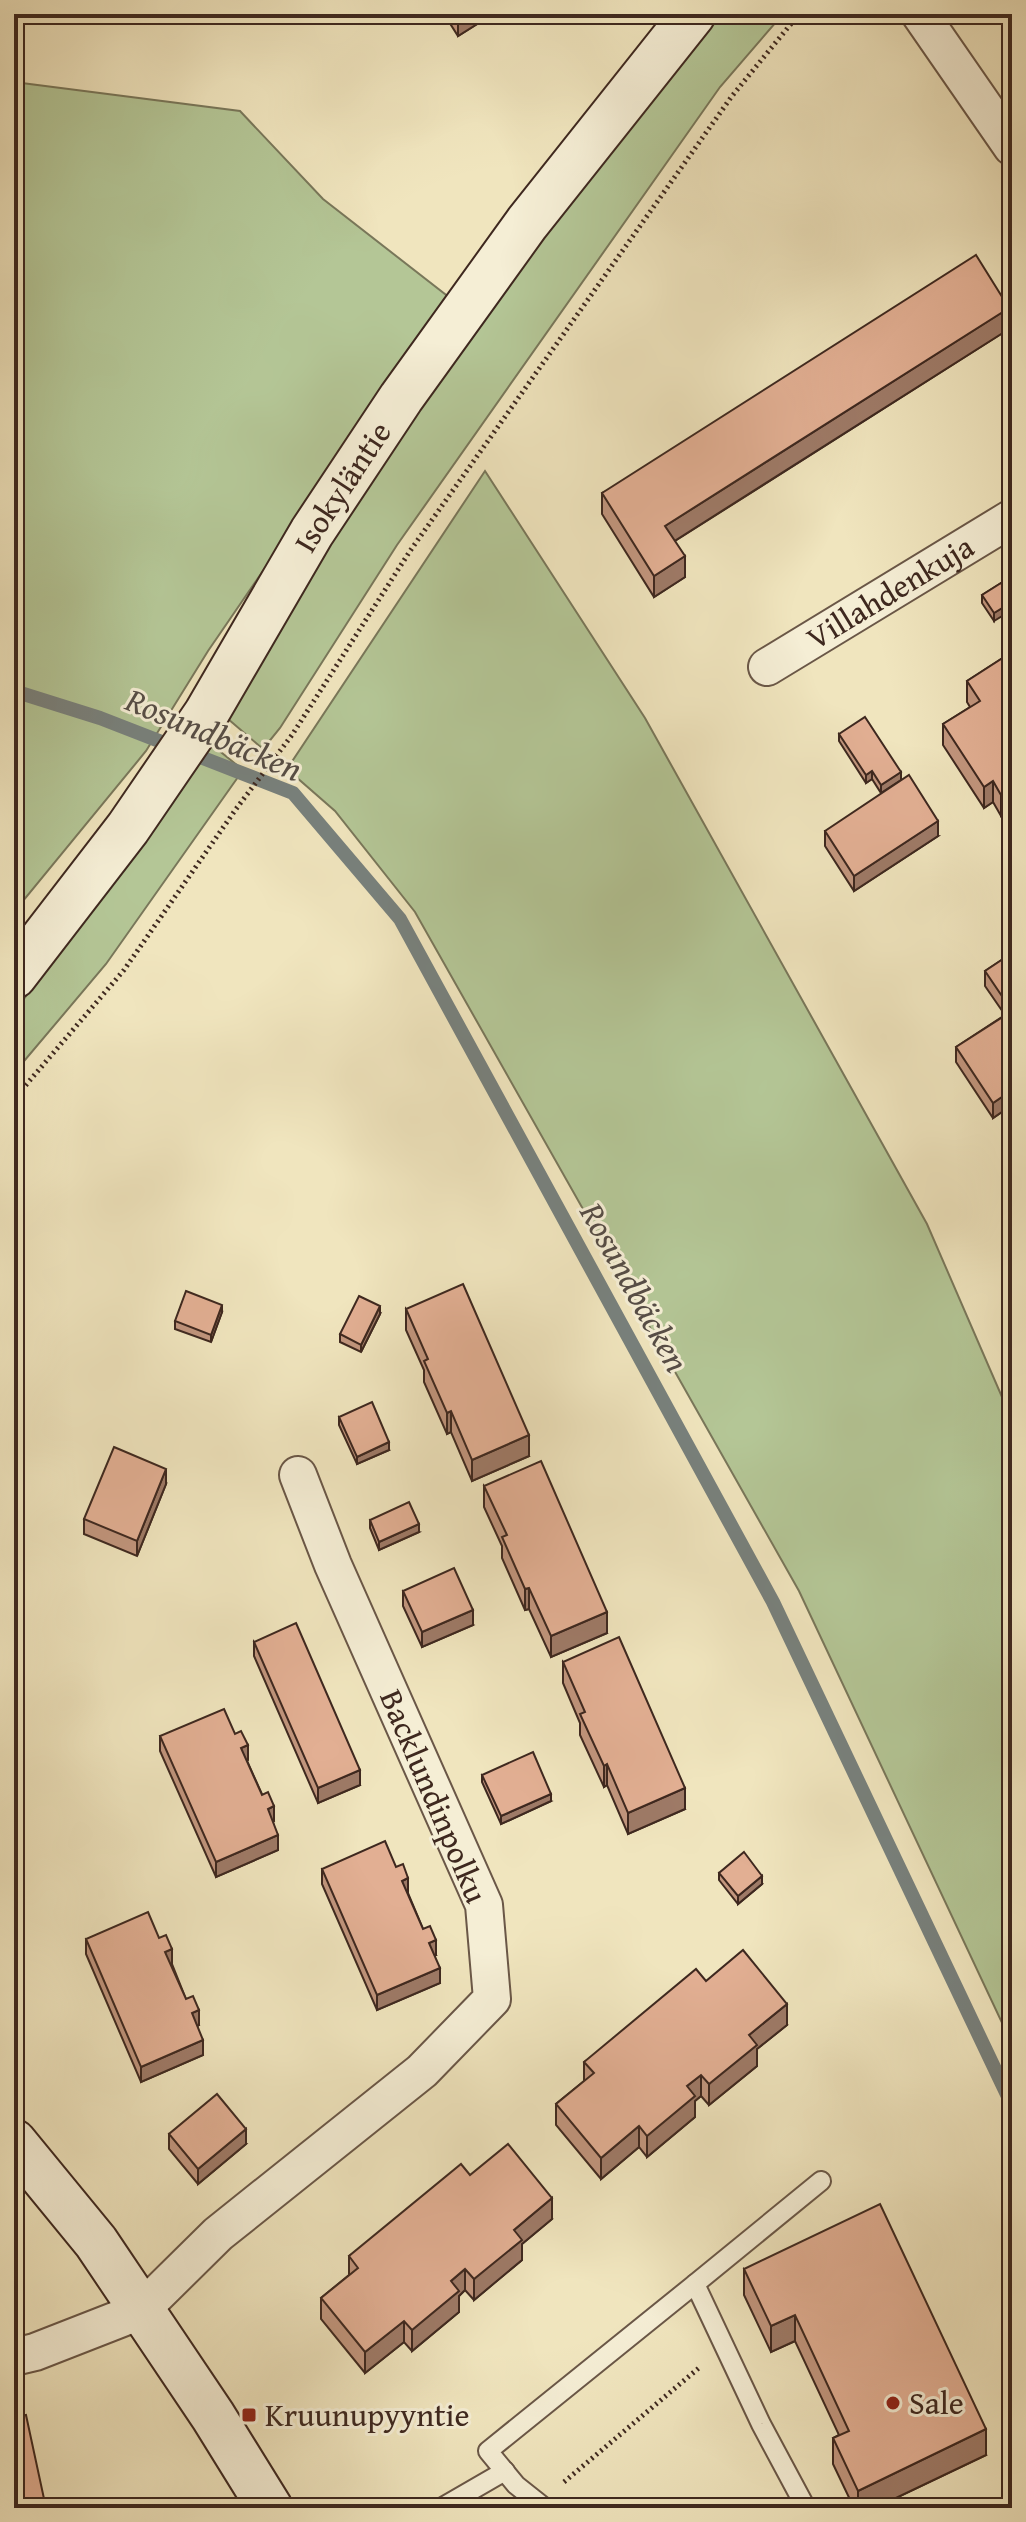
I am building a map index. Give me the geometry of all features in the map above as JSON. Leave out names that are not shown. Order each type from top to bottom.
[{"type":"street","name":"Isokyläntie","points":[[14,976],[128,828],[206,714],[312,532],[401,398],[527,223],[693,14]]},
{"type":"street","points":[[920,14],[1012,147]]},
{"type":"street","name":"Villahdenkuja","points":[[767,667],[1012,518]]},
{"type":"street","name":"Backlundinpolku","points":[[140,2311],[218,2234],[422,2071],[492,1999],[484,1905],[339,1579],[298,1475]]},
{"type":"street","points":[[14,2142],[96,2242],[213,2416],[270,2508]]},
{"type":"street","points":[[14,2357],[35,2352],[140,2311]]},
{"type":"lane","points":[[545,2508],[516,2485],[488,2451],[821,2181]]},
{"type":"lane","points":[[695,2284],[761,2424],[806,2508]]},
{"type":"lane","points":[[441,2508],[505,2471]]},
{"type":"path","points":[[14,1099],[124,970],[236,809],[292,735],[410,551],[732,96],[799,14]]},
{"type":"path","points":[[559,2488],[566,2478],[724,2346]]},
{"type":"green space","points":[[717,14],[783,14],[720,87],[397,545],[280,728],[263,749],[220,712],[418,410],[542,236]]},
{"type":"green space","points":[[14,82],[240,111],[323,199],[450,298],[208,651],[146,751],[14,912]]},
{"type":"green space","points":[[485,471],[645,718],[927,1224],[1012,1420],[1012,2044],[799,1591],[415,912],[335,811],[287,769]]},
{"type":"green space","points":[[201,736],[243,770],[106,964],[14,1073],[14,1012],[76,930]]},
{"type":"building","points":[[976,255],[1009,308],[665,526],[685,556],[654,576],[602,493]]},
{"type":"building","points":[[1001,583],[1012,602],[994,613],[982,595]]},
{"type":"building","points":[[1012,652],[1012,788],[1001,795],[993,781],[984,787],[943,724],[980,701],[967,681]]},
{"type":"building","points":[[865,717],[901,772],[881,785],[872,771],[866,775],[839,734]]},
{"type":"building","points":[[909,775],[938,821],[854,876],[825,831]]},
{"type":"building","points":[[1012,953],[1012,1011],[985,971]]},
{"type":"building","points":[[1012,1011],[1012,1090],[993,1103],[956,1047]]},
{"type":"building","points":[[463,1284],[529,1435],[472,1460],[451,1411],[447,1413],[424,1361],[428,1359],[406,1309]]},
{"type":"building","points":[[186,1291],[222,1305],[211,1335],[175,1321]]},
{"type":"building","points":[[359,1296],[380,1306],[361,1345],[340,1334]]},
{"type":"building","points":[[372,1402],[389,1442],[357,1457],[339,1417]]},
{"type":"building","points":[[114,1447],[166,1469],[137,1541],[84,1519]]},
{"type":"building","points":[[541,1461],[607,1612],[551,1636],[529,1588],[525,1589],[502,1537],[507,1535],[484,1486]]},
{"type":"building","points":[[409,1502],[419,1524],[379,1542],[370,1520]]},
{"type":"building","points":[[454,1568],[473,1610],[422,1632],[403,1591]]},
{"type":"building","points":[[296,1623],[360,1770],[318,1788],[254,1642]]},
{"type":"building","points":[[619,1637],[685,1788],[628,1813],[607,1764],[604,1766],[580,1714],[585,1712],[563,1662]]},
{"type":"building","points":[[224,1709],[235,1734],[241,1731],[248,1745],[241,1748],[262,1795],[268,1792],[274,1806],[268,1809],[278,1835],[216,1862],[160,1736]]},
{"type":"building","points":[[533,1752],[551,1794],[501,1816],[482,1775]]},
{"type":"building","points":[[385,1841],[396,1867],[403,1864],[408,1878],[402,1881],[423,1929],[430,1926],[436,1940],[429,1943],[440,1968],[377,1995],[322,1869]]},
{"type":"building","points":[[744,1852],[762,1876],[738,1896],[719,1873]]},
{"type":"building","points":[[148,1912],[159,1938],[166,1935],[172,1949],[165,1952],[186,1999],[193,1996],[199,2010],[192,2013],[203,2040],[141,2067],[86,1939]]},
{"type":"building","points":[[743,1950],[787,2004],[749,2035],[757,2045],[709,2084],[701,2075],[687,2086],[695,2096],[647,2136],[639,2126],[601,2158],[556,2104],[594,2073],[584,2062],[696,1969],[706,1981]]},
{"type":"building","points":[[217,2094],[246,2129],[198,2169],[169,2134]]},
{"type":"building","points":[[508,2144],[552,2198],[514,2230],[522,2240],[474,2279],[465,2269],[451,2281],[459,2291],[412,2330],[404,2321],[365,2352],[321,2298],[358,2268],[349,2256],[461,2164],[470,2175]]},
{"type":"building","name":"Sale","points":[[880,2204],[986,2429],[858,2491],[833,2438],[849,2431],[795,2315],[771,2326],[744,2269]]},
{"type":"building","points":[[26,2415],[46,2508],[14,2508],[14,2417]]},
{"type":"waterway","name":"Rosundbäcken","points":[[14,691],[100,718],[293,793],[400,919],[773,1602],[1012,2105]]},
{"type":"place","name":"Sale","points":[[893,2403]]},
{"type":"place","name":"Kruunupyyntie","points":[[249,2415]]}]
